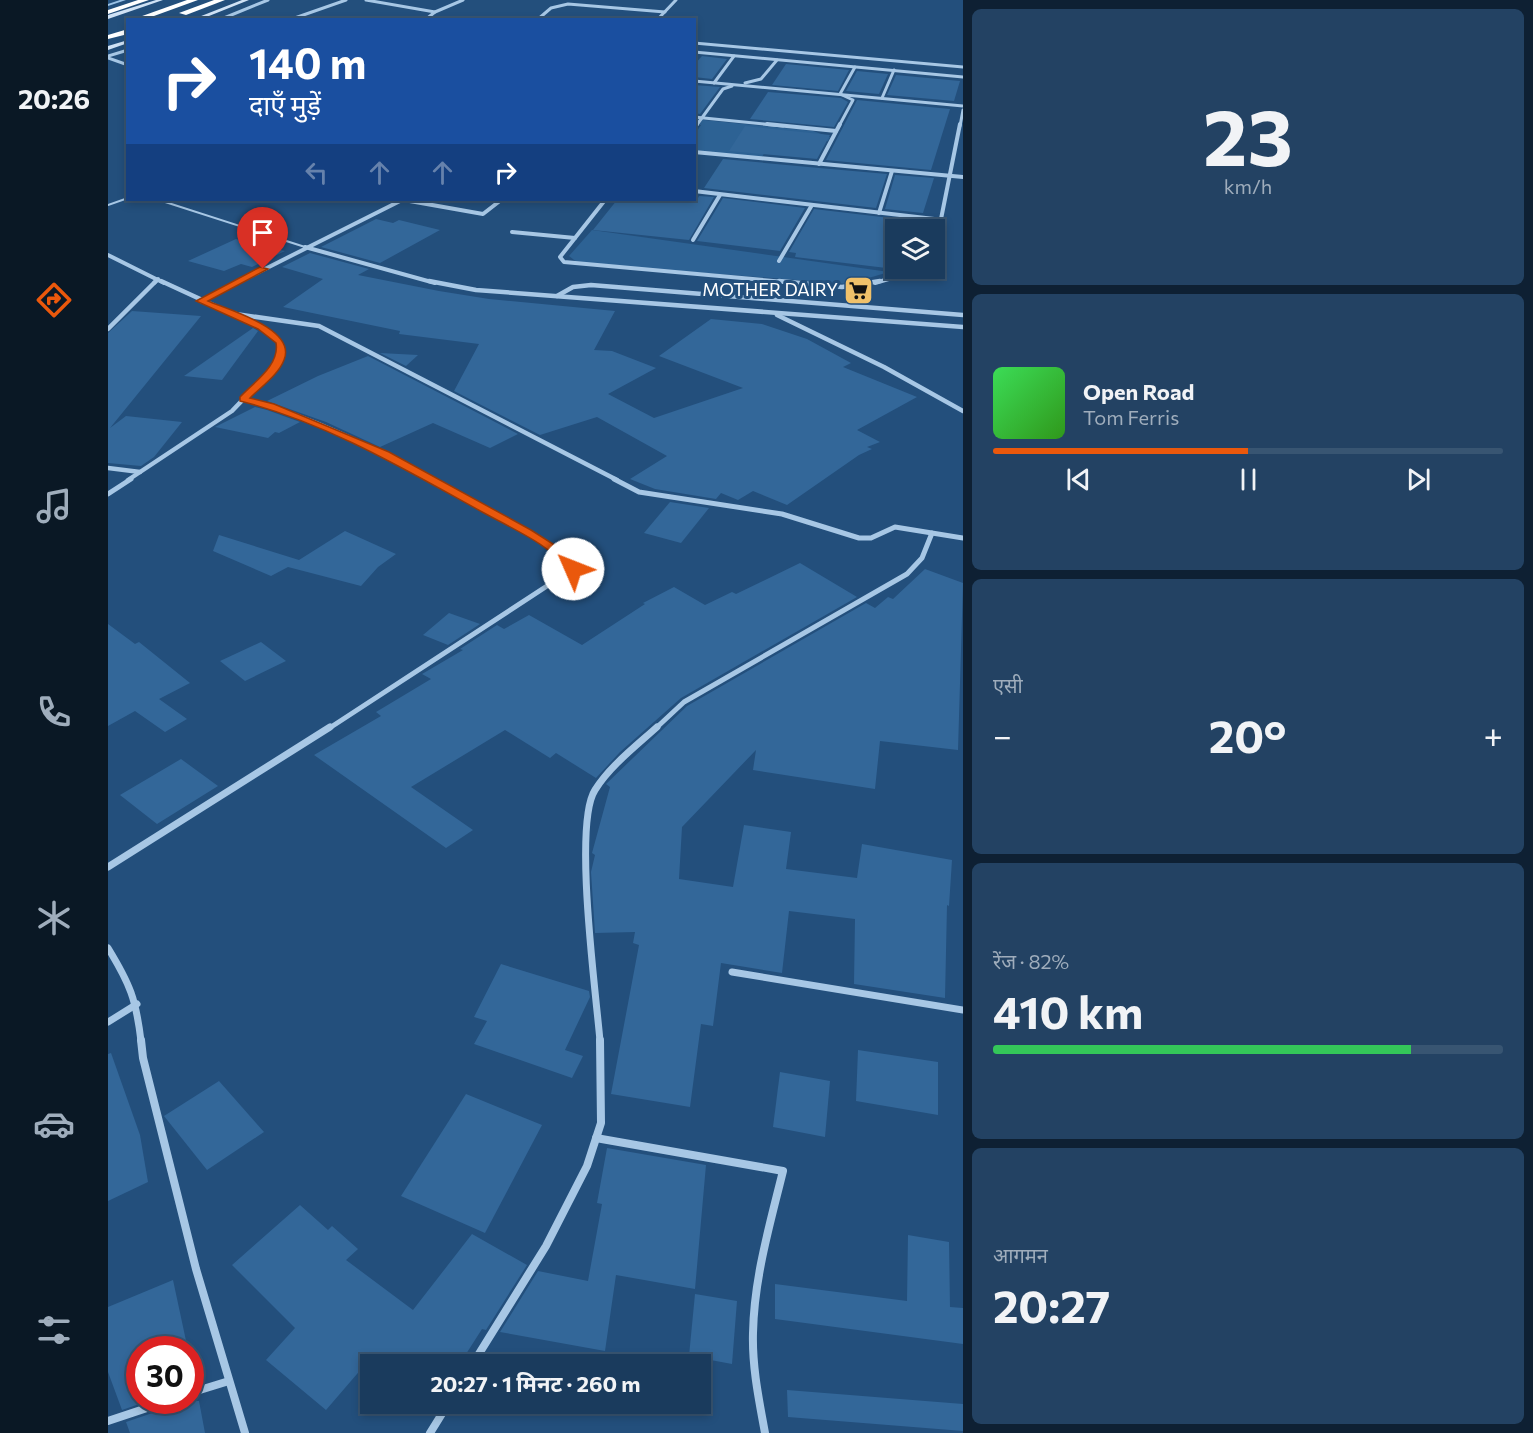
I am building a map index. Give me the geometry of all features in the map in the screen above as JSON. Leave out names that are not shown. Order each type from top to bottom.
[{"type":"highway","points":[[108,12],[145,0]]},
{"type":"highway","points":[[140,18],[194,0]]},
{"type":"highway","points":[[169,18],[220,0]]},
{"type":"highway","points":[[108,28],[126,23]]},
{"type":"highway","points":[[108,37],[126,32]]},
{"type":"street","points":[[108,17],[161,0]]},
{"type":"street","points":[[198,18],[247,0]]},
{"type":"street","points":[[224,18],[268,0]]},
{"type":"street","points":[[296,18],[346,0]]},
{"type":"street","points":[[366,0],[435,12]]},
{"type":"street","points":[[422,18],[463,0]]},
{"type":"street","points":[[539,18],[551,8],[585,0]]},
{"type":"street","points":[[659,18],[676,0]]},
{"type":"street","points":[[575,4],[665,12]]},
{"type":"street","points":[[427,18],[430,15]]},
{"type":"street","points":[[108,48],[126,42]]},
{"type":"street","points":[[696,43],[963,67]]},
{"type":"street","points":[[108,57],[126,51]]},
{"type":"street","points":[[697,52],[963,77]]},
{"type":"street","points":[[714,82],[734,56]]},
{"type":"street","points":[[108,57],[126,64]]},
{"type":"street","points":[[696,126],[723,89],[761,79],[777,60]]},
{"type":"street","points":[[840,94],[855,67]]},
{"type":"street","points":[[882,98],[894,70]]},
{"type":"street","points":[[696,81],[882,98],[963,108],[949,176],[943,219]]},
{"type":"street","points":[[819,164],[853,100],[840,94]]},
{"type":"street","points":[[696,117],[836,131]]},
{"type":"street","points":[[696,152],[963,177]]},
{"type":"street","points":[[879,213],[892,171]]},
{"type":"street","points":[[696,191],[934,219]]},
{"type":"street","points":[[693,240],[720,195]]},
{"type":"street","points":[[201,301],[401,201]]},
{"type":"street","points":[[409,201],[483,214],[500,201]]},
{"type":"street","points":[[603,201],[560,257],[564,262],[853,287],[885,279]]},
{"type":"street","points":[[779,261],[812,206]]},
{"type":"street","points":[[512,232],[575,238]]},
{"type":"street","points":[[305,247],[439,284],[496,292],[963,327]]},
{"type":"street","points":[[108,255],[273,335],[280,342],[282,352],[279,362],[232,411],[108,494]]},
{"type":"street","points":[[108,328],[158,279]]},
{"type":"street","points":[[556,296],[573,287],[591,285],[963,315]]},
{"type":"street","points":[[754,312],[759,297]]},
{"type":"street","points":[[229,313],[319,326],[650,496],[782,514],[859,538],[871,538],[895,527],[963,538]]},
{"type":"street","points":[[771,313],[884,367],[963,411]]},
{"type":"street","points":[[108,867],[350,715],[573,569],[570,560],[527,532],[385,454],[271,406],[244,399]]},
{"type":"street","points":[[108,468],[141,472]]},
{"type":"street","points":[[479,1354],[546,1246],[587,1166],[601,1123],[602,1060],[585,861],[589,806],[595,790],[628,754],[684,702],[907,574],[922,558],[932,533]]},
{"type":"street","points":[[108,948],[124,974],[136,1004],[143,1058],[196,1269],[245,1433]]},
{"type":"street","points":[[732,972],[963,1010]]},
{"type":"street","points":[[108,1022],[136,1004]]},
{"type":"street","points":[[596,1138],[783,1171],[757,1287],[753,1334],[757,1392],[765,1433]]},
{"type":"street","points":[[204,1389],[229,1381]]},
{"type":"street","points":[[108,1421],[129,1414]]},
{"type":"street","points":[[430,1433],[442,1414]]},
{"type":"lane","points":[[108,205],[126,199]]},
{"type":"lane","points":[[162,201],[305,247]]},
{"type":"shaded area","points":[[696,119],[813,131],[830,137],[828,141],[774,136],[762,157],[696,152],[696,132],[701,125],[696,124]]},
{"type":"shaded area","points":[[592,230],[885,273],[848,284],[578,263],[569,256]]},
{"type":"building","points":[[702,56],[727,59],[712,79],[696,77],[696,63]]},
{"type":"building","points":[[786,64],[849,70],[838,91],[772,85]]},
{"type":"building","points":[[857,71],[888,74],[879,94],[846,91]]},
{"type":"building","points":[[896,75],[960,81],[954,101],[887,95]]},
{"type":"building","points":[[696,85],[720,87],[700,114],[696,113]]},
{"type":"building","points":[[768,92],[841,98],[848,102],[834,127],[750,119]]},
{"type":"building","points":[[857,100],[950,109],[931,170],[826,160]]},
{"type":"building","points":[[745,126],[830,135],[817,159],[729,151]]},
{"type":"building","points":[[723,159],[887,174],[876,208],[704,188]]},
{"type":"building","points":[[895,175],[934,178],[923,213],[885,209]]},
{"type":"building","points":[[699,196],[714,197],[689,240],[593,230],[616,201],[697,200]]},
{"type":"building","points":[[723,198],[805,208],[780,251],[697,241]]},
{"type":"building","points":[[814,209],[899,219],[885,219],[885,268],[795,257],[796,253],[789,252]]},
{"type":"building","points":[[376,219],[393,223],[399,220],[440,230],[380,263],[321,247]]},
{"type":"building","points":[[236,239],[285,251],[252,267],[241,264],[224,271],[188,261]]},
{"type":"building","points":[[310,253],[369,269],[358,275],[439,291],[489,299],[615,311],[594,350],[612,351],[656,368],[608,394],[654,418],[743,388],[659,356],[711,319],[762,324],[807,339],[851,363],[843,367],[917,397],[857,430],[880,442],[867,447],[872,449],[859,455],[787,505],[753,491],[738,500],[721,493],[716,499],[655,489],[630,479],[667,456],[597,417],[540,435],[454,391],[479,344],[399,334],[400,331],[283,307],[323,279],[282,267]]},
{"type":"building","points":[[132,311],[201,316],[110,428],[126,416],[182,422],[154,457],[141,466],[108,463],[108,333]]},
{"type":"building","points":[[253,328],[258,331],[222,380],[184,376]]},
{"type":"building","points":[[380,353],[418,355],[406,366]]},
{"type":"building","points":[[368,356],[518,434],[490,448],[433,423],[380,447],[326,422],[267,401],[318,376]]},
{"type":"building","points":[[255,407],[300,422],[279,433],[275,432],[268,438],[215,427]]},
{"type":"building","points":[[670,502],[709,508],[681,543],[644,533]]},
{"type":"building","points":[[345,531],[396,554],[378,567],[361,586],[288,567],[271,576],[213,551],[219,535],[299,560]]},
{"type":"building","points":[[800,563],[857,597],[681,698],[620,752],[596,778],[556,753],[550,758],[505,730],[411,787],[473,830],[446,848],[314,755],[381,716],[376,712],[431,679],[422,674],[463,650],[460,649],[497,625],[504,629],[529,615],[582,645],[645,604],[643,603],[674,587],[705,605],[732,592],[736,594]]},
{"type":"building","points":[[925,569],[963,583],[958,750],[880,741],[875,789],[753,770],[756,750],[682,827],[679,879],[733,887],[744,825],[791,832],[786,869],[857,878],[862,844],[952,860],[949,906],[947,905],[945,998],[854,984],[855,919],[789,911],[782,973],[721,963],[713,1026],[701,1024],[690,1107],[611,1094],[639,945],[633,943],[635,932],[595,933],[591,872],[595,855],[592,853],[610,787],[606,784],[687,706],[866,603],[875,608],[888,597],[893,599]]},
{"type":"building","points":[[449,613],[480,624],[448,645],[423,635]]},
{"type":"building","points":[[108,624],[135,644],[139,642],[190,683],[159,699],[187,719],[165,732],[135,711],[108,726]]},
{"type":"building","points":[[261,642],[286,661],[245,681],[220,661]]},
{"type":"building","points":[[181,759],[218,786],[157,824],[120,795]]},
{"type":"building","points":[[501,964],[589,991],[590,997],[565,1050],[583,1056],[572,1078],[474,1044],[487,1021],[474,1017]]},
{"type":"building","points":[[858,1050],[938,1062],[938,1115],[856,1101]]},
{"type":"building","points":[[111,1053],[140,1135],[148,1182],[108,1201],[108,1054]]},
{"type":"building","points":[[780,1072],[830,1081],[825,1137],[773,1127]]},
{"type":"building","points":[[219,1081],[264,1132],[207,1170],[164,1116]]},
{"type":"building","points":[[466,1094],[542,1125],[485,1233],[401,1196]]},
{"type":"building","points":[[607,1148],[706,1165],[695,1289],[616,1275],[605,1351],[500,1332],[538,1271],[588,1281],[602,1204],[597,1203]]},
{"type":"building","points":[[300,1205],[328,1230],[332,1226],[358,1249],[346,1260],[413,1310],[472,1234],[527,1265],[486,1330],[482,1329],[466,1354],[360,1354],[360,1370],[326,1410],[266,1360],[295,1328],[232,1265]]},
{"type":"building","points":[[908,1235],[949,1242],[950,1307],[963,1308],[963,1344],[775,1319],[775,1284],[907,1301]]},
{"type":"building","points":[[173,1280],[185,1336],[126,1336],[126,1409],[122,1410],[108,1372],[108,1307]]},
{"type":"building","points":[[695,1294],[737,1301],[732,1364],[711,1360],[711,1354],[689,1354]]},
{"type":"building","points":[[787,1390],[963,1404],[963,1431],[788,1417]]},
{"type":"building","points":[[149,1414],[201,1414],[205,1433],[130,1433],[126,1422]]},
{"type":"waterway","points":[[108,5],[124,0]]},
{"type":"place","name":"MOTHER DAIRY","points":[[859,290]]},
{"type":"route","points":[[263,269],[201,301],[261,327],[280,342],[282,352],[279,362],[244,399],[271,406],[385,454],[527,532],[570,560],[573,569]]}]
